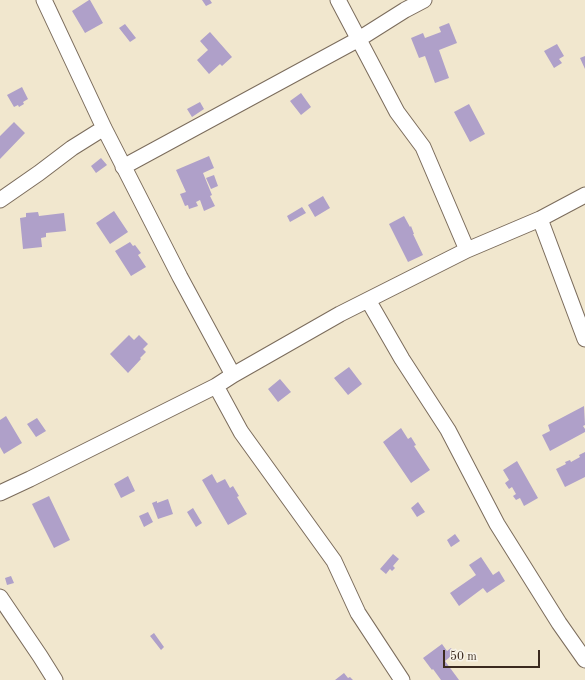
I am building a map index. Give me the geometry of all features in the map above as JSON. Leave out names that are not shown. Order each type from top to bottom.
[{"type":"street","points":[[44,0],[104,128],[180,277],[233,375]]},
{"type":"street","points":[[338,0],[397,112],[423,146],[467,250]]},
{"type":"street","points":[[124,167],[359,39],[405,10],[424,0]]},
{"type":"street","points":[[0,200],[72,148],[104,128]]},
{"type":"street","points":[[0,493],[216,386],[340,314],[467,250],[540,219],[585,195]]},
{"type":"street","points":[[540,219],[585,339]]},
{"type":"street","points":[[368,300],[402,359],[448,430],[497,524],[559,623],[585,660]]},
{"type":"street","points":[[216,386],[241,432],[334,561],[358,613],[402,680]]},
{"type":"street","points":[[0,597],[55,680]]},
{"type":"building","points":[[89,0],[103,23],[85,33],[72,11]]},
{"type":"building","points":[[202,0],[210,0],[212,3],[206,6]]},
{"type":"building","points":[[449,23],[457,43],[439,50],[449,78],[435,83],[425,56],[419,58],[411,38],[423,33],[425,38],[441,32],[439,27]]},
{"type":"building","points":[[125,24],[136,38],[130,42],[119,28]]},
{"type":"building","points":[[210,32],[232,57],[222,66],[220,64],[209,74],[197,60],[208,50],[200,41]]},
{"type":"building","points":[[557,44],[564,56],[559,59],[562,63],[554,68],[544,51]]},
{"type":"building","points":[[585,56],[585,69],[580,58]]},
{"type":"building","points":[[22,87],[28,99],[19,107],[18,105],[14,107],[7,95]]},
{"type":"building","points":[[301,93],[311,107],[301,115],[290,101]]},
{"type":"building","points":[[200,102],[204,109],[192,117],[187,109]]},
{"type":"building","points":[[469,104],[485,134],[470,142],[454,112]]},
{"type":"building","points":[[14,122],[25,133],[0,159],[0,136]]},
{"type":"building","points":[[209,156],[214,168],[203,173],[212,195],[210,196],[215,206],[204,211],[200,200],[196,202],[198,206],[189,209],[188,205],[185,206],[180,194],[186,192],[176,170]]},
{"type":"building","points":[[101,158],[107,165],[96,173],[91,166]]},
{"type":"building","points":[[214,175],[218,186],[211,189],[206,178]]},
{"type":"building","points":[[323,196],[330,208],[315,217],[308,205]]},
{"type":"building","points":[[302,207],[306,213],[290,222],[287,216]]},
{"type":"building","points":[[114,211],[128,232],[110,244],[96,223]]},
{"type":"building","points":[[38,212],[39,216],[64,213],[66,231],[46,233],[46,237],[41,238],[42,247],[23,249],[20,218],[26,217],[26,213]]},
{"type":"building","points":[[404,216],[410,227],[411,226],[413,234],[423,255],[408,262],[389,224]]},
{"type":"building","points":[[130,242],[133,246],[135,245],[141,253],[138,255],[146,267],[131,276],[115,251]]},
{"type":"building","points":[[129,335],[134,340],[139,335],[148,344],[143,349],[146,352],[128,373],[110,354]]},
{"type":"building","points":[[349,367],[362,384],[348,395],[334,378]]},
{"type":"building","points":[[280,379],[291,392],[278,402],[268,389]]},
{"type":"building","points":[[584,406],[585,425],[583,426],[585,432],[550,451],[542,435],[550,431],[548,425]]},
{"type":"building","points":[[6,416],[22,443],[4,454],[0,447],[0,420]]},
{"type":"building","points":[[37,418],[46,431],[36,437],[27,424]]},
{"type":"building","points":[[401,428],[408,439],[411,437],[416,445],[414,446],[430,470],[411,483],[383,442]]},
{"type":"building","points":[[585,452],[585,477],[565,487],[556,469],[566,464],[565,462],[570,460],[571,462],[580,457],[579,455]]},
{"type":"building","points":[[517,461],[538,498],[524,506],[520,498],[516,500],[513,496],[516,494],[512,487],[509,489],[505,483],[509,480],[503,470]]},
{"type":"building","points":[[212,474],[217,483],[225,479],[230,488],[233,486],[239,496],[237,497],[247,514],[228,525],[202,480]]},
{"type":"building","points":[[128,476],[135,491],[121,498],[114,484]]},
{"type":"building","points":[[49,496],[70,540],[54,548],[32,504]]},
{"type":"building","points":[[168,499],[173,514],[158,519],[152,503],[157,501],[157,503]]},
{"type":"building","points":[[418,502],[425,512],[417,517],[411,508]]},
{"type":"building","points":[[193,508],[202,523],[196,527],[187,512]]},
{"type":"building","points":[[148,512],[153,522],[144,527],[139,516]]},
{"type":"building","points":[[455,534],[460,541],[451,547],[447,540]]},
{"type":"building","points":[[393,554],[399,559],[393,566],[395,568],[392,571],[390,569],[386,574],[380,569]]},
{"type":"building","points":[[481,557],[493,575],[499,571],[505,581],[487,593],[483,588],[459,606],[450,593],[476,575],[469,565]]},
{"type":"building","points":[[11,576],[14,583],[7,585],[5,578]]},
{"type":"building","points":[[154,633],[164,647],[161,650],[150,636]]},
{"type":"building","points":[[442,644],[447,651],[451,648],[455,653],[445,661],[459,680],[441,680],[423,658]]},
{"type":"building","points":[[344,673],[348,678],[350,677],[353,680],[335,680]]}]
